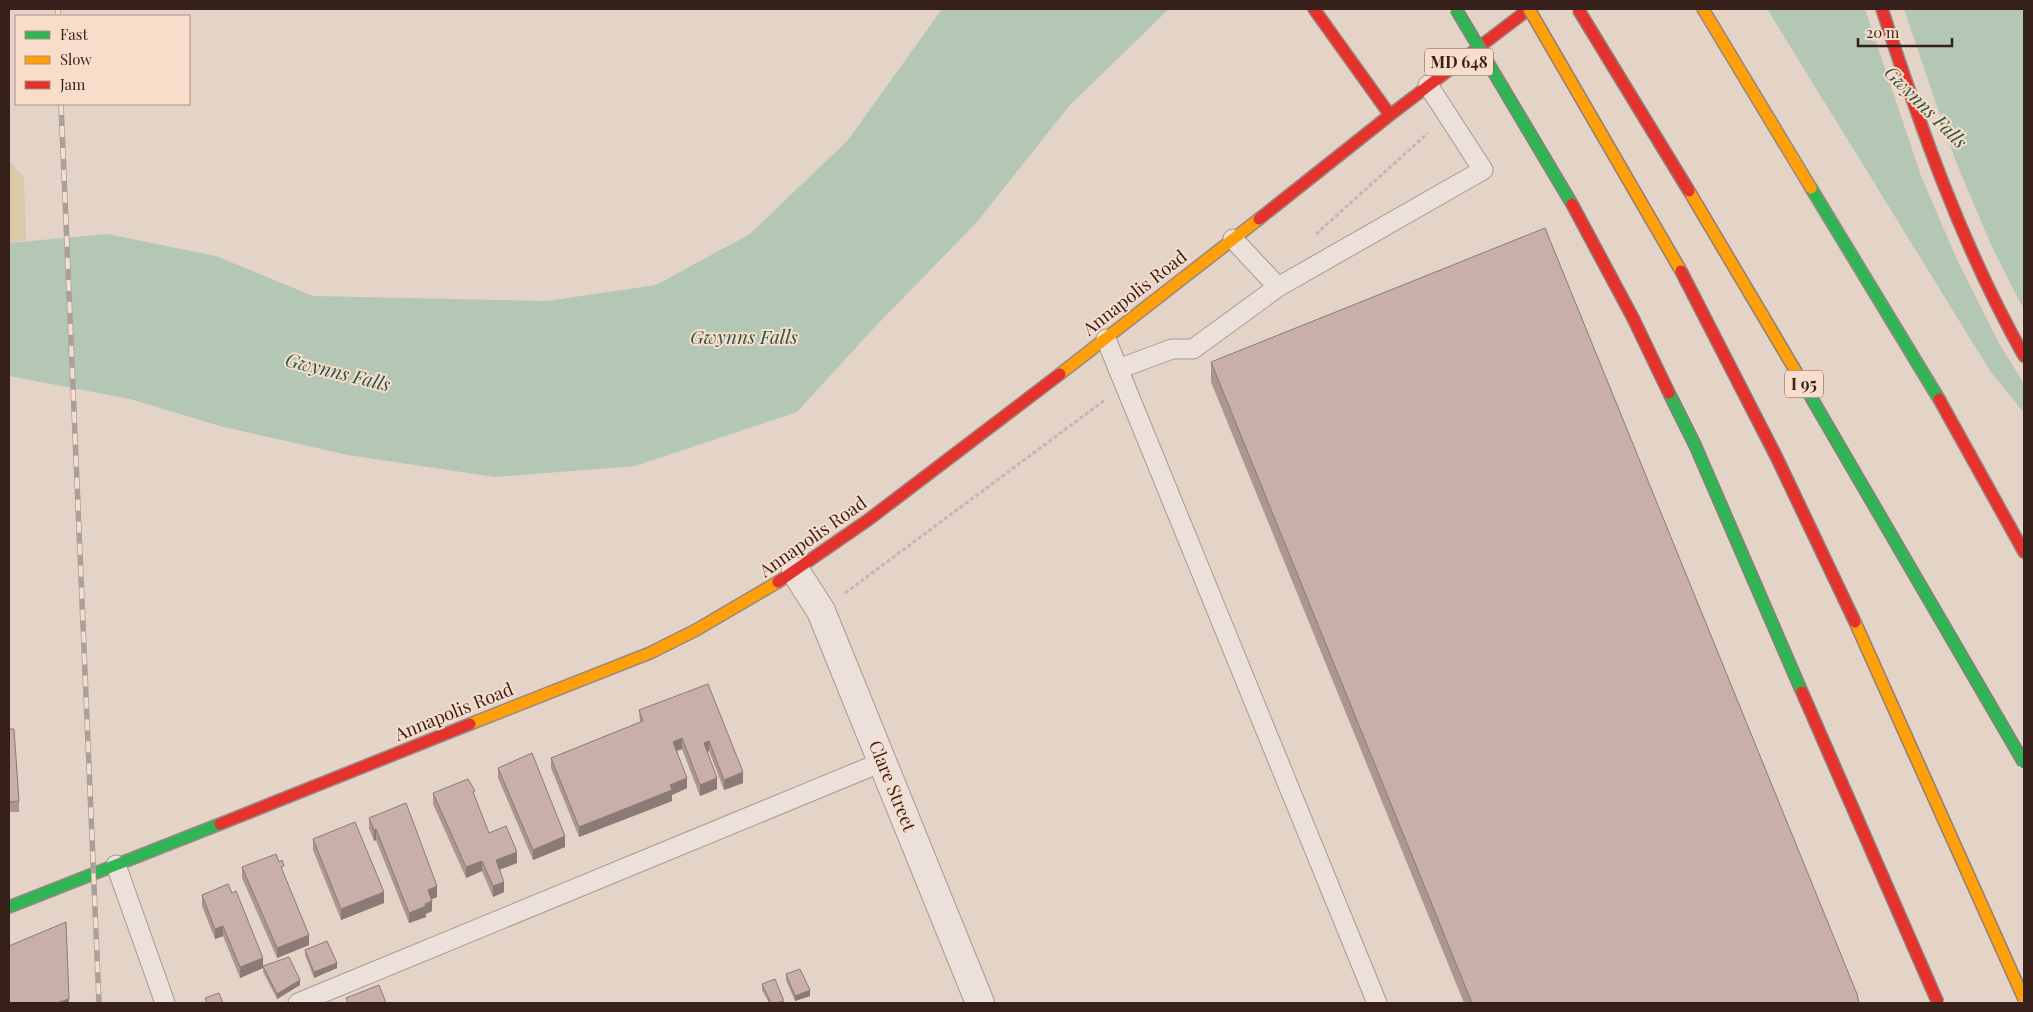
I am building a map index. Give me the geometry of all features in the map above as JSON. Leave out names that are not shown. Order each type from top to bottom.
[{"type":"main road","points":[[1314,9],[1390,115]]},
{"type":"main road","points":[[1456,9],[1569,198],[1633,318],[1695,445],[1938,1003]]},
{"type":"main road","points":[[1529,9],[1629,178],[1740,384],[1900,716],[2024,999]]},
{"type":"main road","name":"Annapolis Road","points":[[9,907],[650,653],[730,613],[796,572],[861,526],[1106,339],[1390,115],[1529,9]]},
{"type":"main road","name":"I 95","points":[[1578,9],[1730,257],[2024,763]]},
{"type":"main road","points":[[1703,9],[1962,437],[2024,552]]},
{"type":"main road","points":[[1882,9],[1938,177],[1972,255],[2024,356]]},
{"type":"main road","points":[[1962,437],[2019,517]]},
{"type":"street","name":"Clare Street","points":[[796,572],[821,611],[980,1003]]},
{"type":"lane","points":[[1118,369],[1172,349],[1193,349],[1278,287],[1483,170],[1428,86]]},
{"type":"lane","points":[[1233,239],[1278,287]]},
{"type":"lane","points":[[1106,339],[1377,1003]]},
{"type":"lane","points":[[298,1003],[882,762]]},
{"type":"lane","points":[[116,865],[165,1003]]},
{"type":"shaded area","points":[[9,160],[24,178],[26,240],[9,243]]},
{"type":"water","name":"Gwynns Falls","points":[[942,9],[1169,9],[1069,106],[977,222],[871,331],[797,412],[635,466],[495,477],[348,455],[220,426],[130,399],[9,376],[9,243],[107,234],[216,256],[313,296],[547,301],[656,285],[750,234],[848,140]]},
{"type":"water","name":"Gwynns Falls","points":[[1718,9],[2024,9],[2024,413],[1987,367],[1797,96]]},
{"type":"pier","points":[[1715,9],[1767,9],[2000,387],[1795,98]]},
{"type":"pier","points":[[1865,9],[1904,9],[1956,162],[1992,247],[2024,310],[2024,384],[1999,343],[1959,264],[1921,176]]},
{"type":"building","points":[[1545,228],[1857,994],[1859,1003],[1472,1003],[1211,362]]},
{"type":"building","points":[[708,684],[743,772],[724,780],[709,741],[704,743],[717,778],[700,785],[682,738],[673,742],[687,778],[670,785],[672,790],[579,827],[551,758],[643,721],[639,710]]},
{"type":"building","points":[[9,729],[14,729],[19,801],[9,802]]},
{"type":"building","points":[[532,753],[565,836],[533,850],[498,768]]},
{"type":"building","points":[[468,779],[475,791],[473,792],[489,833],[506,826],[517,852],[496,860],[504,882],[493,886],[482,861],[466,867],[433,793]]},
{"type":"building","points":[[406,803],[437,886],[428,890],[432,901],[425,904],[426,906],[409,913],[376,829],[374,830],[369,818]]},
{"type":"building","points":[[355,822],[384,892],[341,909],[313,839]]},
{"type":"building","points":[[276,854],[279,862],[282,860],[284,866],[281,867],[309,935],[277,948],[242,867]]},
{"type":"building","points":[[228,884],[232,893],[236,891],[263,958],[240,967],[223,926],[215,929],[202,895]]},
{"type":"building","points":[[66,922],[69,999],[56,1003],[9,1003],[9,946]]},
{"type":"building","points":[[327,941],[337,963],[314,972],[305,950]]},
{"type":"building","points":[[289,957],[300,980],[277,994],[263,966]]},
{"type":"building","points":[[800,969],[810,990],[795,996],[786,974]]},
{"type":"building","points":[[775,979],[784,1001],[771,1003],[762,984]]},
{"type":"building","points":[[379,985],[386,1003],[348,1003],[346,998]]},
{"type":"building","points":[[219,993],[223,1003],[207,1003],[205,998]]},
{"type":"railway","points":[[58,9],[58,15]]},
{"type":"railway","points":[[61,105],[99,1003]]},
{"type":"traffic: fast","points":[[1456,9],[1572,204]]},
{"type":"traffic: fast","points":[[1811,188],[1939,399]]},
{"type":"traffic: fast","points":[[1801,380],[2024,763]]},
{"type":"traffic: fast","points":[[1669,393],[1695,445],[1802,692]]},
{"type":"traffic: fast","points":[[9,907],[220,824]]},
{"type":"traffic: slow","points":[[1529,9],[1681,271]]},
{"type":"traffic: slow","points":[[1703,9],[1811,188]]},
{"type":"traffic: slow","points":[[1689,191],[1801,380]]},
{"type":"traffic: slow","points":[[1060,374],[1259,219]]},
{"type":"traffic: slow","points":[[470,724],[650,653],[696,630],[778,582]]},
{"type":"traffic: slow","points":[[1855,622],[2024,999]]},
{"type":"traffic: jam","points":[[1314,9],[1390,115],[1529,9]]},
{"type":"traffic: jam","points":[[1578,9],[1689,191]]},
{"type":"traffic: jam","points":[[1882,9],[1928,143],[1962,230],[2024,356]]},
{"type":"traffic: jam","points":[[1259,219],[1390,115]]},
{"type":"traffic: jam","points":[[1572,204],[1633,318],[1669,393]]},
{"type":"traffic: jam","points":[[1681,271],[1776,456],[1855,622]]},
{"type":"traffic: jam","points":[[778,582],[868,520],[1060,374]]},
{"type":"traffic: jam","points":[[1939,399],[2024,552]]},
{"type":"traffic: jam","points":[[1802,692],[1938,1003]]},
{"type":"traffic: jam","points":[[220,824],[470,724]]}]
